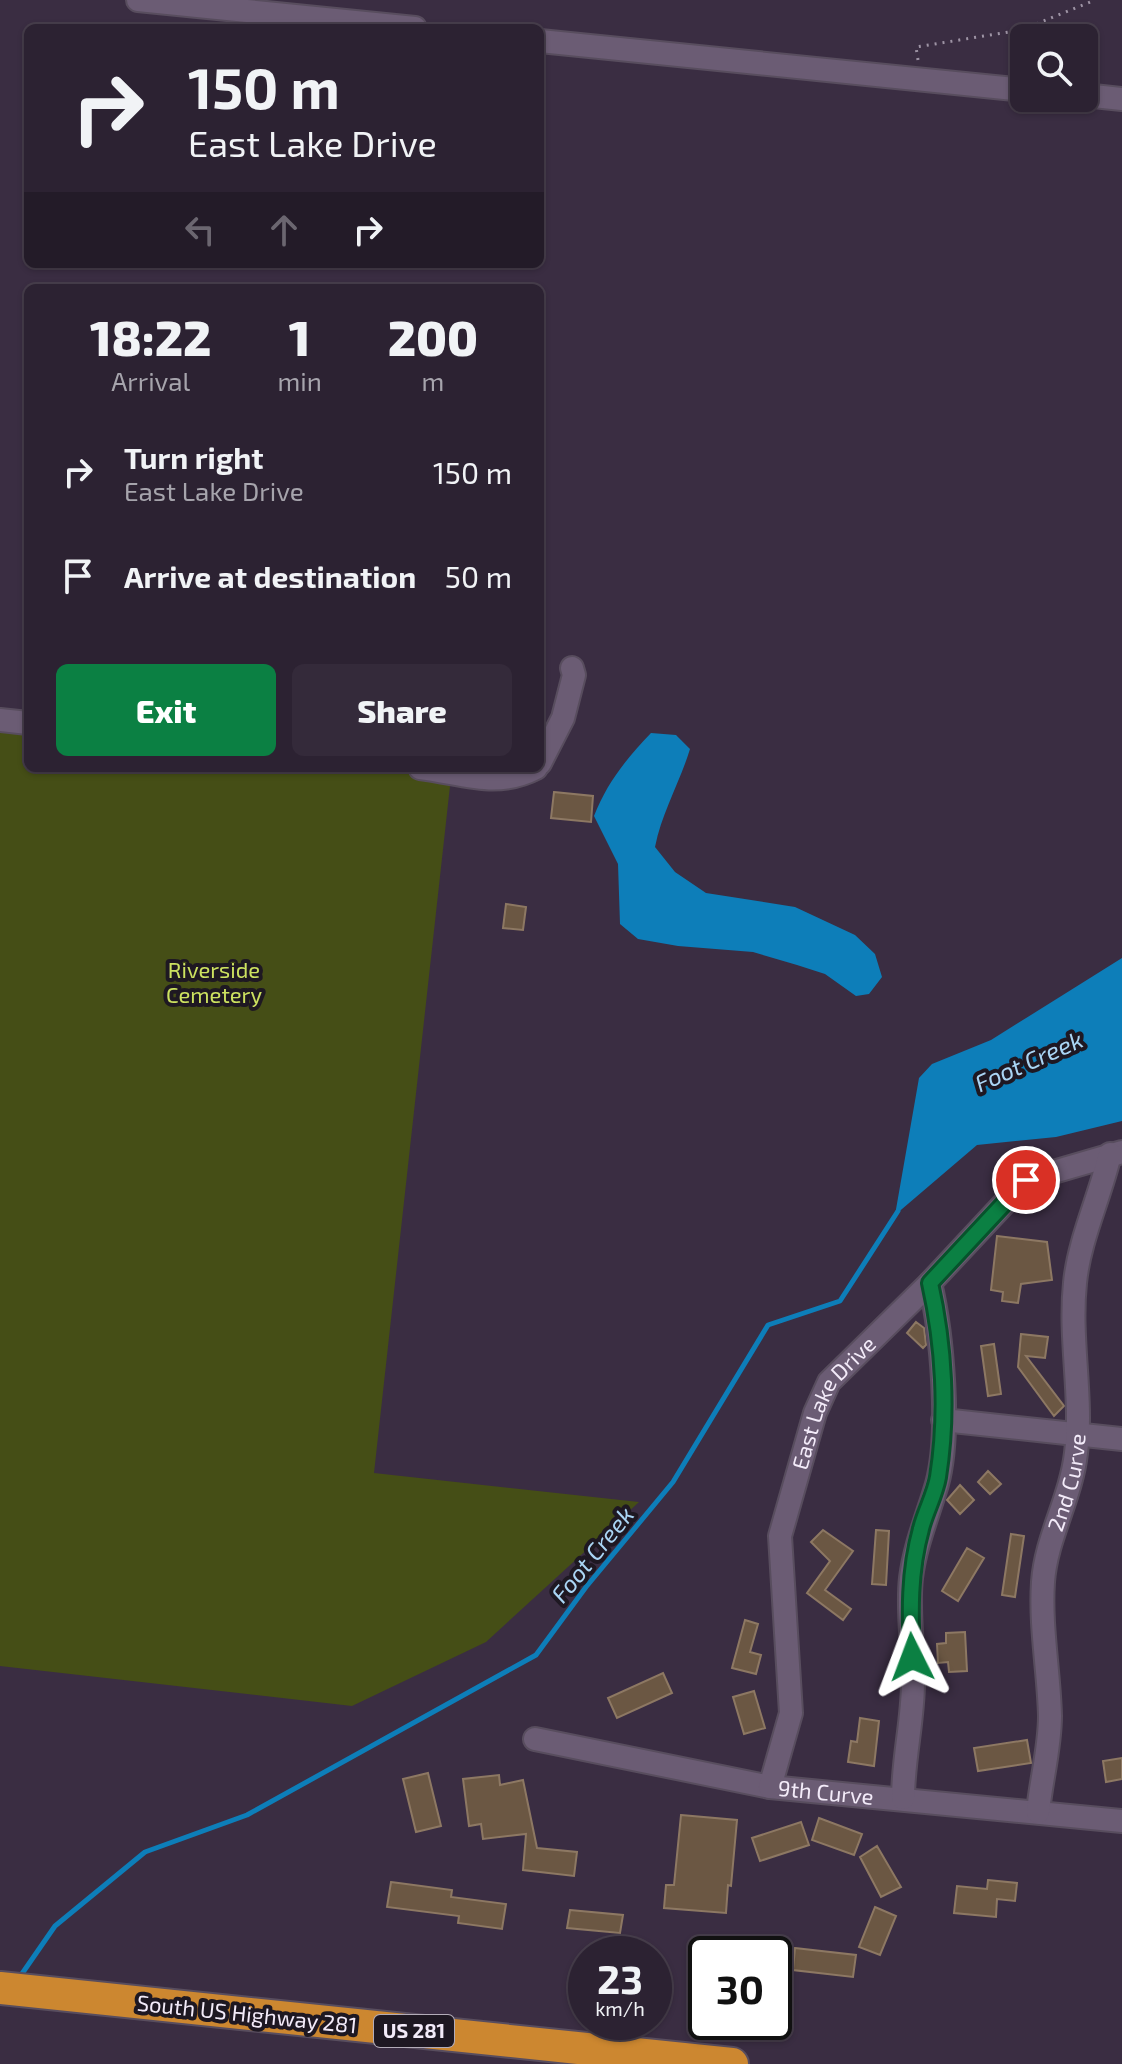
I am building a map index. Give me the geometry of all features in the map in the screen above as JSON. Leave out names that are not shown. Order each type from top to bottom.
[{"type":"highway","name":"South US Highway 281","points":[[0,1988],[732,2064]]},
{"type":"street","points":[[138,0],[375,24]]},
{"type":"street","points":[[544,41],[1010,88]]},
{"type":"street","points":[[1098,96],[1122,99]]},
{"type":"street","points":[[544,755],[563,718],[574,675],[572,668]]},
{"type":"street","points":[[0,720],[24,723]]},
{"type":"street","points":[[446,772],[497,780],[519,777],[528,772]]},
{"type":"street","name":"East Lake Drive","points":[[770,1787],[791,1713],[780,1536],[815,1413],[829,1382],[930,1283],[1026,1180],[1116,1153]]},
{"type":"street","name":"2nd Curve","points":[[1038,1812],[1050,1718],[1043,1578],[1073,1477],[1079,1409],[1073,1315],[1075,1280],[1116,1153]]},
{"type":"street","points":[[903,1798],[903,1769],[913,1682],[909,1605],[911,1576],[921,1529],[938,1482],[944,1440],[940,1335],[930,1283]]},
{"type":"street","points":[[943,1420],[1122,1439]]},
{"type":"street","name":"9th Curve","points":[[535,1739],[770,1787],[1122,1821]]},
{"type":"path","points":[[922,79],[916,47],[1021,30],[1095,0]]},
{"type":"green space","name":"Riverside Cemetery","points":[[0,712],[24,715],[24,772],[452,772],[374,1473],[639,1502],[486,1642],[352,1706],[0,1666]]},
{"type":"water","points":[[651,733],[676,735],[690,749],[655,847],[675,872],[706,893],[795,907],[855,935],[875,954],[882,977],[869,994],[856,996],[825,974],[753,952],[678,946],[638,939],[620,924],[618,864],[594,816],[618,772]]},
{"type":"water","points":[[1122,958],[1122,1121],[1056,1137],[977,1145],[895,1215],[919,1078],[932,1064],[991,1040]]},
{"type":"building","points":[[554,792],[593,796],[591,822],[551,818]]},
{"type":"building","points":[[506,904],[526,907],[523,930],[503,928]]},
{"type":"building","points":[[997,1236],[1047,1242],[1052,1280],[1021,1284],[1018,1303],[1002,1301],[1003,1292],[991,1290]]},
{"type":"building","points":[[916,1322],[924,1328],[926,1345],[923,1348],[907,1333]]},
{"type":"building","points":[[1021,1334],[1048,1337],[1045,1358],[1026,1356],[1064,1406],[1054,1416],[1018,1367]]},
{"type":"building","points":[[994,1344],[1001,1394],[988,1396],[981,1346]]},
{"type":"building","points":[[988,1471],[1001,1484],[990,1494],[978,1482]]},
{"type":"building","points":[[960,1485],[974,1500],[960,1514],[947,1500]]},
{"type":"building","points":[[823,1530],[853,1551],[825,1590],[851,1609],[843,1620],[807,1593],[830,1561],[811,1542]]},
{"type":"building","points":[[876,1530],[889,1531],[886,1585],[872,1584]]},
{"type":"building","points":[[1011,1534],[1024,1536],[1015,1597],[1002,1595]]},
{"type":"building","points":[[967,1548],[984,1558],[958,1601],[942,1591]]},
{"type":"building","points":[[745,1620],[758,1624],[750,1652],[761,1655],[756,1674],[732,1668]]},
{"type":"building","points":[[965,1632],[967,1671],[949,1672],[948,1662],[938,1663],[937,1644],[946,1643],[946,1633]]},
{"type":"building","points":[[663,1673],[672,1693],[617,1718],[608,1698]]},
{"type":"building","points":[[754,1691],[765,1728],[744,1734],[733,1697]]},
{"type":"building","points":[[860,1718],[879,1721],[874,1766],[848,1762],[851,1741],[857,1742]]},
{"type":"building","points":[[1027,1740],[1031,1763],[978,1771],[974,1748]]},
{"type":"building","points":[[1122,1758],[1122,1779],[1106,1782],[1103,1761]]},
{"type":"building","points":[[428,1773],[441,1826],[416,1832],[403,1779]]},
{"type":"building","points":[[499,1775],[500,1785],[523,1780],[537,1848],[577,1852],[574,1876],[523,1870],[526,1834],[483,1839],[481,1824],[469,1826],[463,1779]]},
{"type":"building","points":[[681,1815],[737,1820],[726,1913],[664,1908],[666,1885],[674,1885]]},
{"type":"building","points":[[819,1818],[862,1834],[854,1855],[812,1840]]},
{"type":"building","points":[[801,1822],[809,1845],[760,1861],[752,1838]]},
{"type":"building","points":[[877,1846],[901,1887],[881,1897],[860,1857]]},
{"type":"building","points":[[988,1880],[1017,1883],[1015,1901],[997,1899],[996,1917],[954,1913],[957,1886],[987,1889]]},
{"type":"building","points":[[391,1882],[452,1890],[451,1897],[506,1904],[502,1929],[458,1923],[459,1916],[387,1907]]},
{"type":"building","points":[[875,1907],[896,1916],[880,1955],[859,1947]]},
{"type":"building","points":[[570,1910],[623,1915],[620,1933],[567,1928]]},
{"type":"building","points":[[795,1948],[856,1955],[853,1977],[793,1970]]},
{"type":"waterway","name":"Foot Creek","points":[[19,1978],[55,1926],[145,1852],[247,1815],[536,1655],[586,1587],[673,1482],[768,1325],[840,1301],[898,1211]]},
{"type":"route","points":[[912,1657],[911,1576],[921,1529],[938,1482],[944,1440],[940,1335],[930,1283],[1026,1180]]}]
